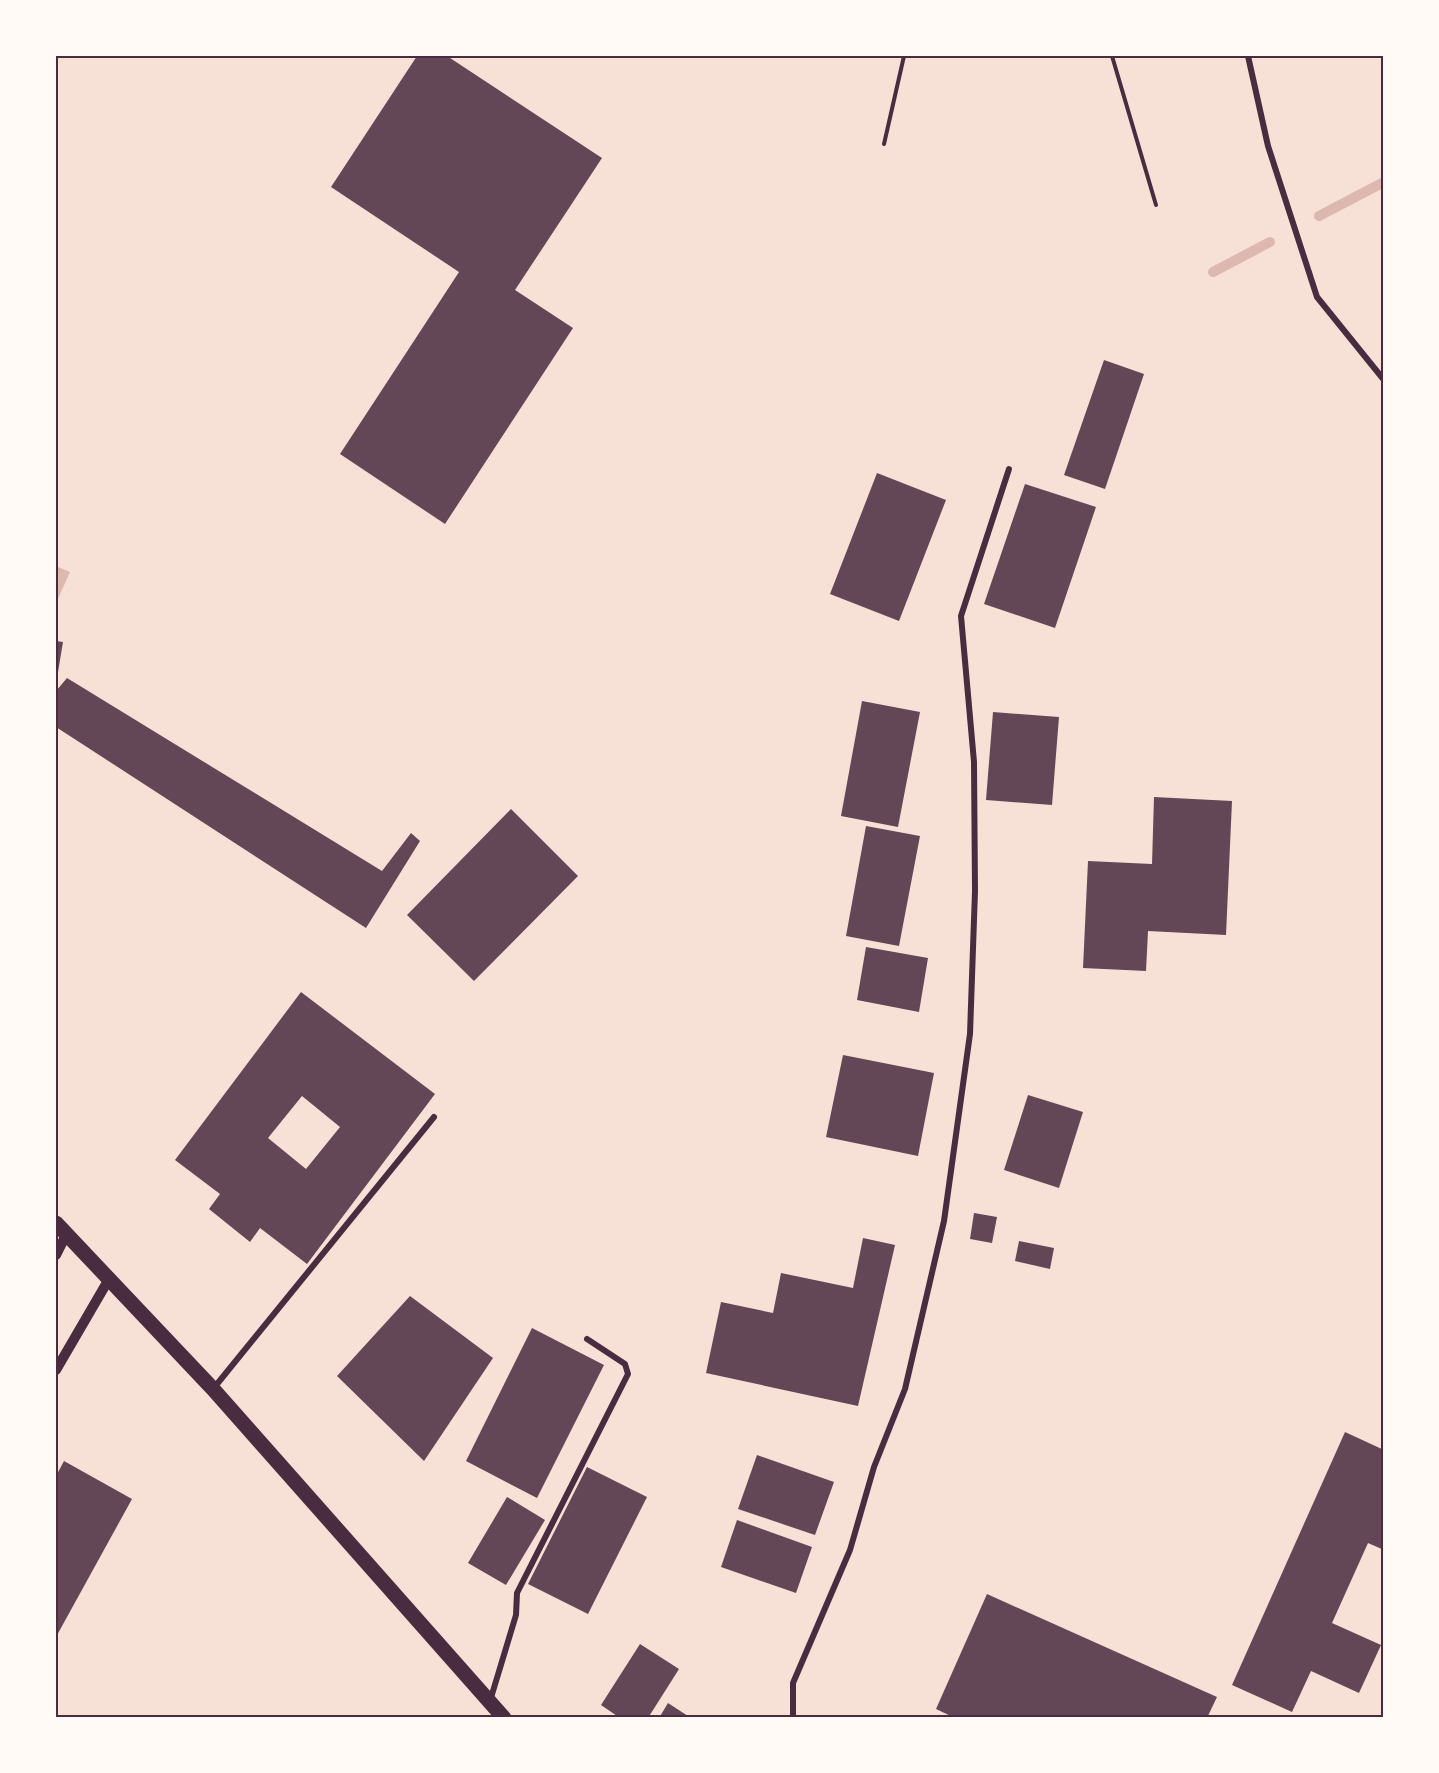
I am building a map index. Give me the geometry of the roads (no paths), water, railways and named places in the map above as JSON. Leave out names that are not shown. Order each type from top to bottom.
[{"type":"main road","points":[[61,1229],[213,1389],[504,1718]]},
{"type":"street","points":[[1248,56],[1268,146],[1317,297],[1383,380]]},
{"type":"street","points":[[793,1718],[793,1683],[850,1550],[874,1467],[905,1389],[944,1221],[970,1034],[975,891],[974,762],[961,616],[1009,469]]},
{"type":"street","points":[[213,1389],[434,1117]]},
{"type":"street","points":[[56,1255],[61,1229]]},
{"type":"street","points":[[56,1370],[109,1279]]},
{"type":"street","points":[[490,1701],[516,1615],[517,1593],[628,1374],[625,1364],[587,1339]]},
{"type":"waterway","points":[[1319,216],[1384,182]]},
{"type":"waterway","points":[[1213,272],[1270,242]]}]
